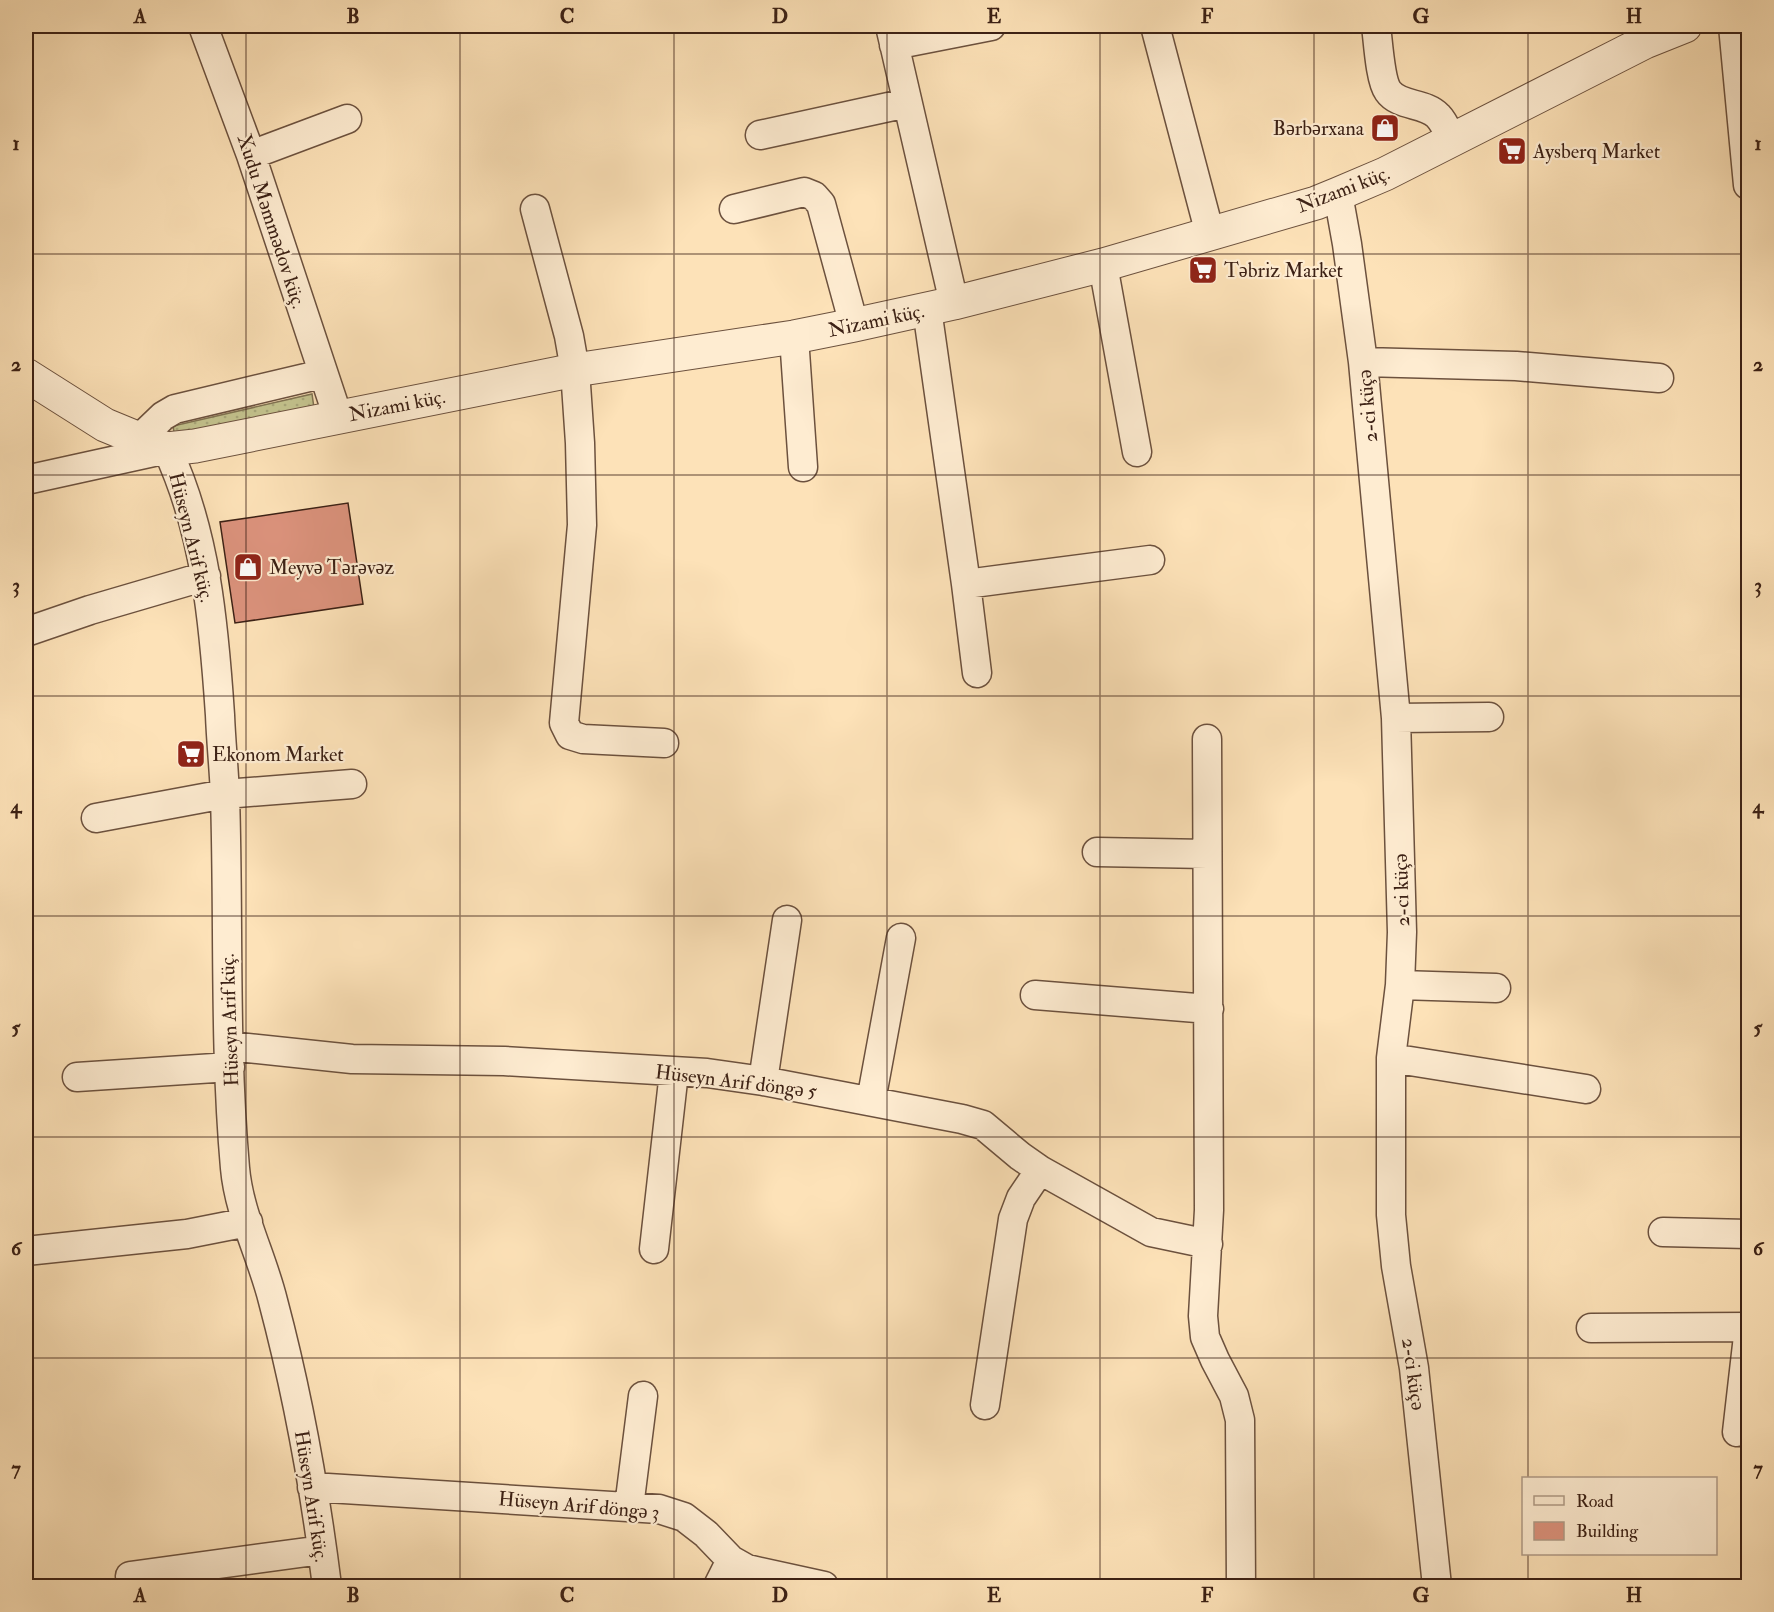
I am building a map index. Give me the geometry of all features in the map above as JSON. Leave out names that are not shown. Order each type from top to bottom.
[{"type":"street","name":"Xudu Məmmədov küç.","points":[[203,26],[251,155],[338,417]]},
{"type":"street","points":[[977,673],[966,584],[940,306],[907,104],[892,35],[991,26]]},
{"type":"street","points":[[1155,26],[1210,234]]},
{"type":"street","points":[[1376,26],[1383,78],[1388,90],[1397,99],[1427,108],[1437,115],[1452,140]]},
{"type":"street","name":"Nizami küç.","points":[[26,480],[153,444],[195,446],[575,370],[795,337],[940,306],[1103,265],[1338,194],[1385,174],[1645,42],[1685,26]]},
{"type":"street","points":[[1733,26],[1749,185]]},
{"type":"street","points":[[760,135],[907,104]]},
{"type":"street","points":[[251,155],[347,119]]},
{"type":"street","points":[[734,209],[804,192],[814,196],[821,204],[854,325]]},
{"type":"street","name":"2-ci küçə","points":[[1338,194],[1363,362],[1396,718],[1402,932],[1400,985],[1391,1058],[1391,1215],[1396,1266],[1414,1368],[1437,1587]]},
{"type":"street","points":[[535,209],[569,336],[575,370],[580,443],[582,525],[564,723],[570,735],[583,739],[664,743]]},
{"type":"street","points":[[1103,265],[1137,452]]},
{"type":"street","points":[[795,337],[803,467]]},
{"type":"street","points":[[1363,362],[1516,366],[1659,378]]},
{"type":"street","points":[[26,375],[105,425],[153,444],[163,416],[176,410],[322,374]]},
{"type":"street","name":"Hüseyn Arif küç.","points":[[153,444],[181,478],[206,576],[216,652],[225,794],[229,1056],[235,1169],[240,1197],[273,1300],[304,1439],[327,1587]]},
{"type":"street","points":[[966,584],[1150,560]]},
{"type":"street","points":[[26,632],[90,610],[206,576]]},
{"type":"street","points":[[1396,718],[1489,717]]},
{"type":"street","points":[[1207,739],[1208,1244],[1203,1316],[1205,1337],[1234,1396],[1240,1420],[1241,1587]]},
{"type":"street","points":[[96,818],[225,794],[352,784]]},
{"type":"street","points":[[1097,852],[1207,854]]},
{"type":"street","points":[[763,1081],[787,920]]},
{"type":"street","points":[[871,1101],[901,938]]},
{"type":"street","points":[[1400,985],[1496,988]]},
{"type":"street","points":[[1035,995],[1209,1009]]},
{"type":"street","name":"Hüseyn Arif döngə 5","points":[[77,1077],[229,1056],[504,1061],[707,1073],[763,1081],[983,1125],[1040,1170],[1151,1233],[1208,1244]]},
{"type":"street","points":[[1391,1058],[1586,1089]]},
{"type":"street","points":[[654,1249],[674,1072]]},
{"type":"street","points":[[985,1405],[1013,1219],[1021,1198],[1040,1170]]},
{"type":"street","points":[[26,1251],[187,1234],[248,1222]]},
{"type":"street","points":[[1663,1232],[1749,1234]]},
{"type":"street","points":[[1591,1328],[1749,1327]]},
{"type":"street","points":[[1737,1432],[1749,1336]]},
{"type":"street","points":[[629,1507],[643,1396]]},
{"type":"street","name":"Hüseyn Arif döngə 3","points":[[312,1487],[659,1509],[684,1517],[706,1534],[731,1560],[747,1569],[824,1587]]},
{"type":"street","points":[[130,1576],[322,1550]]},
{"type":"street","points":[[718,1587],[731,1560]]},
{"type":"shaded area","points":[[312,394],[314,408],[175,438],[173,426]]},
{"type":"building","points":[[348,503],[363,604],[235,623],[220,522]]},
{"type":"place","name":"Bərbərxana","points":[[1385,128]]},
{"type":"place","name":"Aysberq Market","points":[[1512,151]]},
{"type":"place","name":"Təbriz Market","points":[[1203,270]]},
{"type":"place","name":"Meyvə Tərəvəz","points":[[248,567]]},
{"type":"place","name":"Ekonom Market","points":[[191,754]]}]
